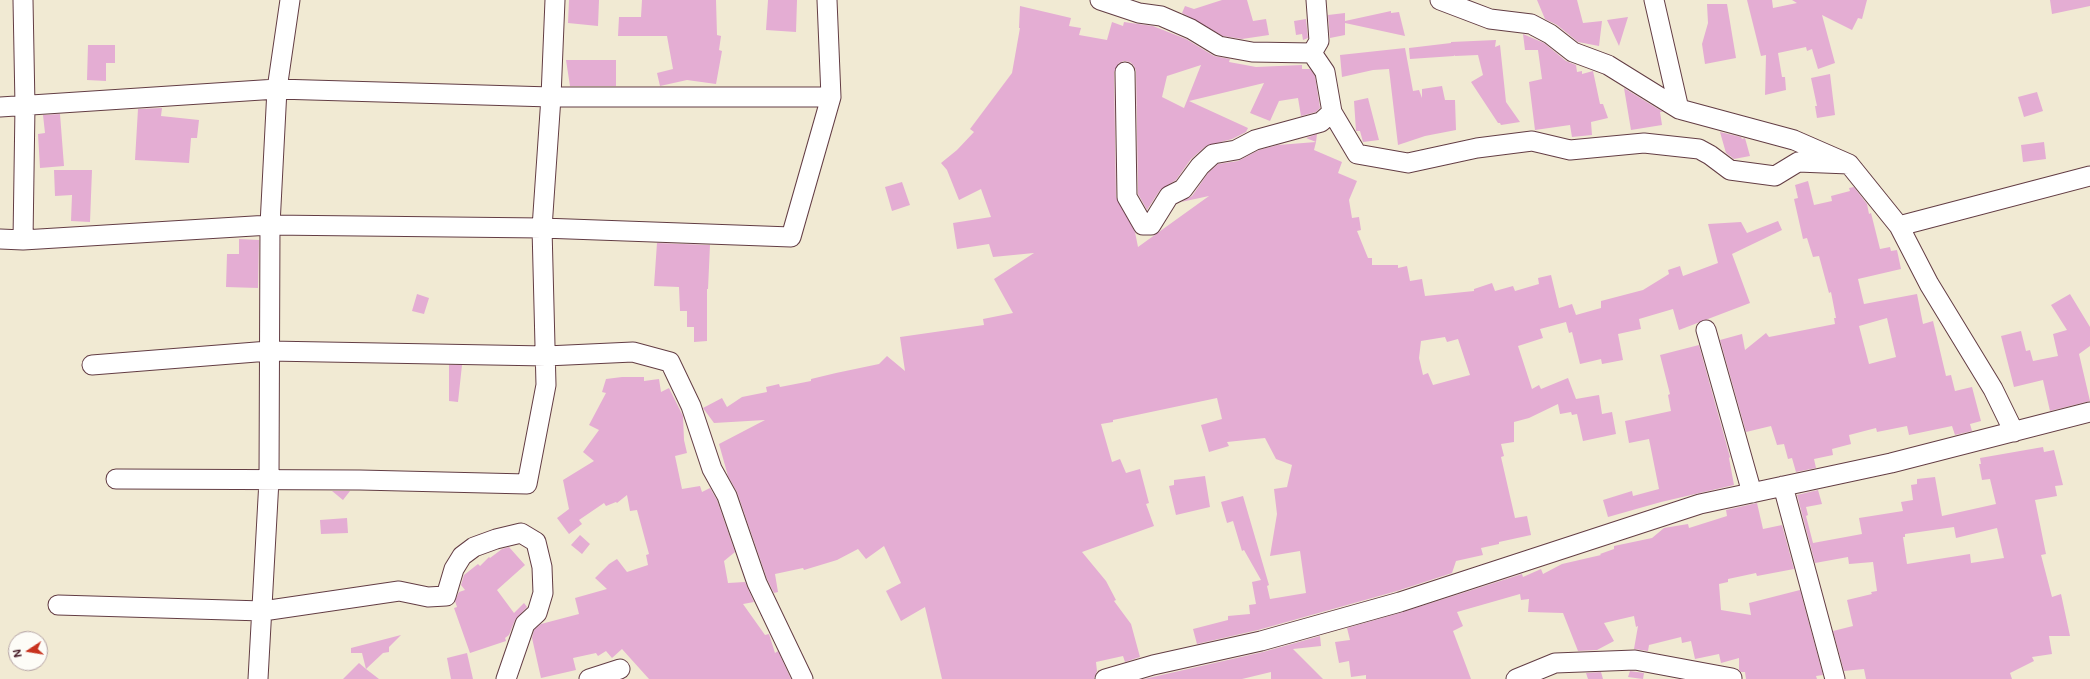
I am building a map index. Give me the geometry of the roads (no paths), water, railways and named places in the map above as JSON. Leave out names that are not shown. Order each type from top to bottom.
[{"type":"street","points":[[23,0],[25,106],[23,240]]},
{"type":"street","points":[[258,679],[263,611],[269,480],[270,226],[277,89],[290,0]]},
{"type":"street","points":[[116,479],[360,480],[527,484],[546,385],[542,228],[551,97],[555,0]]},
{"type":"street","points":[[0,239],[23,240],[270,226],[542,228],[791,238],[831,97],[827,0]]},
{"type":"street","points":[[1100,0],[1139,13],[1161,16],[1191,29],[1219,46],[1252,52],[1312,53]]},
{"type":"street","points":[[1312,53],[1319,41],[1316,0]]},
{"type":"street","points":[[1440,0],[1490,19],[1531,24],[1550,34],[1573,52],[1608,65],[1679,109],[1794,140],[1849,164],[1899,226],[1929,284],[1993,389],[2014,432]]},
{"type":"street","points":[[1654,0],[1679,109]]},
{"type":"street","points":[[1312,53],[1325,72],[1332,112],[1357,154],[1408,163],[1477,148],[1532,141],[1570,150],[1644,143],[1699,149],[1710,154],[1730,170],[1775,176],[1798,162],[1849,164]]},
{"type":"street","points":[[1126,72],[1127,197],[1143,225],[1151,225],[1169,196],[1183,189],[1200,166],[1212,154],[1236,150],[1254,140],[1296,127],[1321,122],[1332,112]]},
{"type":"street","points":[[0,107],[277,89],[551,97],[831,97]]},
{"type":"street","points":[[1899,226],[2090,176]]},
{"type":"street","points":[[1706,330],[1752,493]]},
{"type":"street","points":[[92,365],[269,352],[546,356],[633,352],[670,362],[691,406],[712,469],[727,496],[757,583],[803,679]]},
{"type":"street","points":[[1105,679],[1153,665],[1261,641],[1400,602],[1700,504],[1891,462],[2090,412]]},
{"type":"street","points":[[1782,486],[1835,679]]},
{"type":"street","points":[[58,605],[263,611],[399,591],[428,597],[446,596],[454,569],[462,556],[474,547],[496,538],[521,533],[536,542],[542,567],[543,593],[537,613],[525,624],[506,679]]},
{"type":"street","points":[[1516,679],[1555,663],[1635,660],[1732,678]]},
{"type":"street","points":[[589,679],[620,669]]}]
